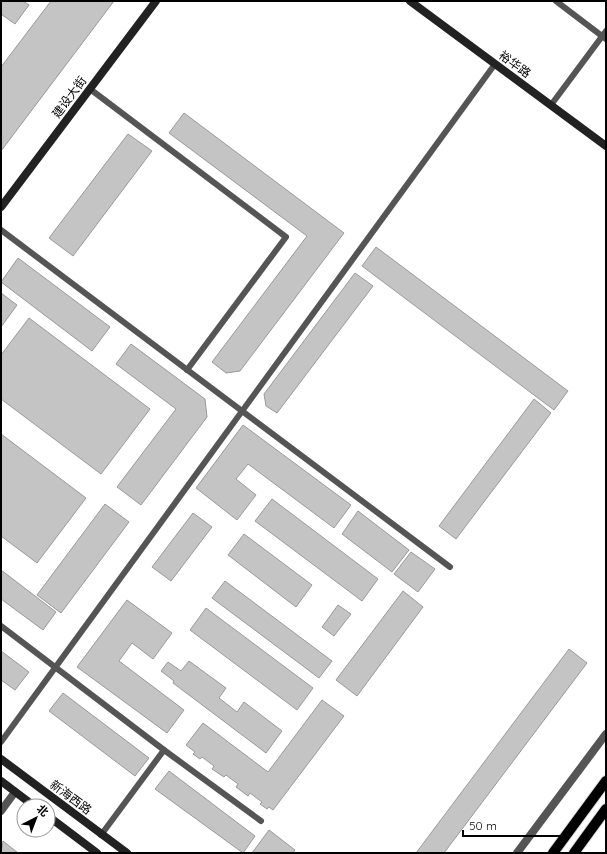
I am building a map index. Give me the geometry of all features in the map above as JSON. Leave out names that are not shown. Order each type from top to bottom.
[{"type":"main road","points":[[553,853],[606,781]]},
{"type":"main road","points":[[574,853],[606,809]]},
{"type":"street","name":"建设大街","points":[[1,207],[156,1]]},
{"type":"street","name":"裕华路","points":[[410,1],[606,146]]},
{"type":"street","points":[[517,853],[606,734]]},
{"type":"street","name":"新海西路","points":[[1,759],[127,853]]},
{"type":"street","points":[[1,781],[23,798]]},
{"type":"street","points":[[1,811],[15,792]]},
{"type":"street","points":[[56,822],[97,853]]},
{"type":"lane","points":[[556,1],[604,38]]},
{"type":"lane","points":[[551,105],[604,38],[606,30]]},
{"type":"lane","points":[[1,742],[243,413],[495,64]]},
{"type":"lane","points":[[90,89],[286,237],[187,370]]},
{"type":"lane","points":[[1,230],[450,567]]},
{"type":"lane","points":[[1,626],[164,750],[261,821]]},
{"type":"lane","points":[[102,835],[164,750]]},
{"type":"building","points":[[1,1],[23,1],[29,5],[15,24],[1,14]]},
{"type":"building","points":[[51,1],[114,1],[1,151],[1,67]]},
{"type":"building","points":[[184,113],[344,233],[240,371],[226,373],[212,362],[307,236],[169,133]]},
{"type":"building","points":[[128,134],[152,151],[73,256],[49,238]]},
{"type":"building","points":[[376,247],[568,391],[554,410],[362,266]]},
{"type":"building","points":[[18,258],[110,327],[92,351],[1,282]]},
{"type":"building","points":[[355,273],[373,286],[277,413],[266,406],[264,394]]},
{"type":"building","points":[[1,293],[17,305],[1,327]]},
{"type":"building","points":[[29,318],[150,409],[101,474],[1,399],[1,355]]},
{"type":"building","points":[[131,344],[205,399],[207,417],[141,505],[117,487],[176,409],[116,364]]},
{"type":"building","points":[[534,399],[551,413],[456,539],[439,526]]},
{"type":"building","points":[[243,425],[351,505],[334,528],[248,464],[236,479],[256,495],[237,520],[196,488]]},
{"type":"building","points":[[1,434],[86,498],[37,563],[1,536]]},
{"type":"building","points":[[272,499],[378,579],[362,601],[255,521]]},
{"type":"building","points":[[105,504],[129,522],[61,613],[37,595]]},
{"type":"building","points":[[358,511],[409,550],[392,572],[342,534]]},
{"type":"building","points":[[193,513],[212,527],[171,581],[152,567]]},
{"type":"building","points":[[244,534],[312,585],[296,607],[228,555]]},
{"type":"building","points":[[411,552],[435,569],[418,592],[394,574]]},
{"type":"building","points":[[1,570],[56,612],[43,630],[1,599]]},
{"type":"building","points":[[225,581],[332,661],[319,678],[212,598]]},
{"type":"building","points":[[403,591],[423,607],[357,696],[336,680]]},
{"type":"building","points":[[127,600],[172,633],[153,659],[132,643],[119,661],[184,710],[167,733],[77,667]]},
{"type":"building","points":[[338,605],[351,614],[334,636],[322,627]]},
{"type":"building","points":[[206,608],[313,688],[297,710],[190,630]]},
{"type":"building","points":[[569,649],[587,663],[444,853],[416,853]]},
{"type":"building","points":[[1,651],[29,672],[15,690],[1,680]]},
{"type":"building","points":[[189,661],[226,688],[219,698],[237,712],[244,702],[282,731],[266,753],[173,683],[174,681],[161,671],[168,662],[181,671]]},
{"type":"building","points":[[63,693],[149,758],[135,776],[49,711]]},
{"type":"building","points":[[322,700],[344,716],[273,810],[269,807],[267,809],[260,804],[262,802],[250,793],[248,796],[236,787],[238,784],[226,775],[224,777],[212,769],[214,766],[202,757],[200,759],[193,754],[195,752],[186,745],[203,723],[268,772]]},
{"type":"building","points":[[169,771],[255,836],[243,853],[155,789]]},
{"type":"building","points":[[269,830],[295,850],[293,853],[252,853]]},
{"type":"building","points":[[3,841],[18,853],[1,853]]}]
